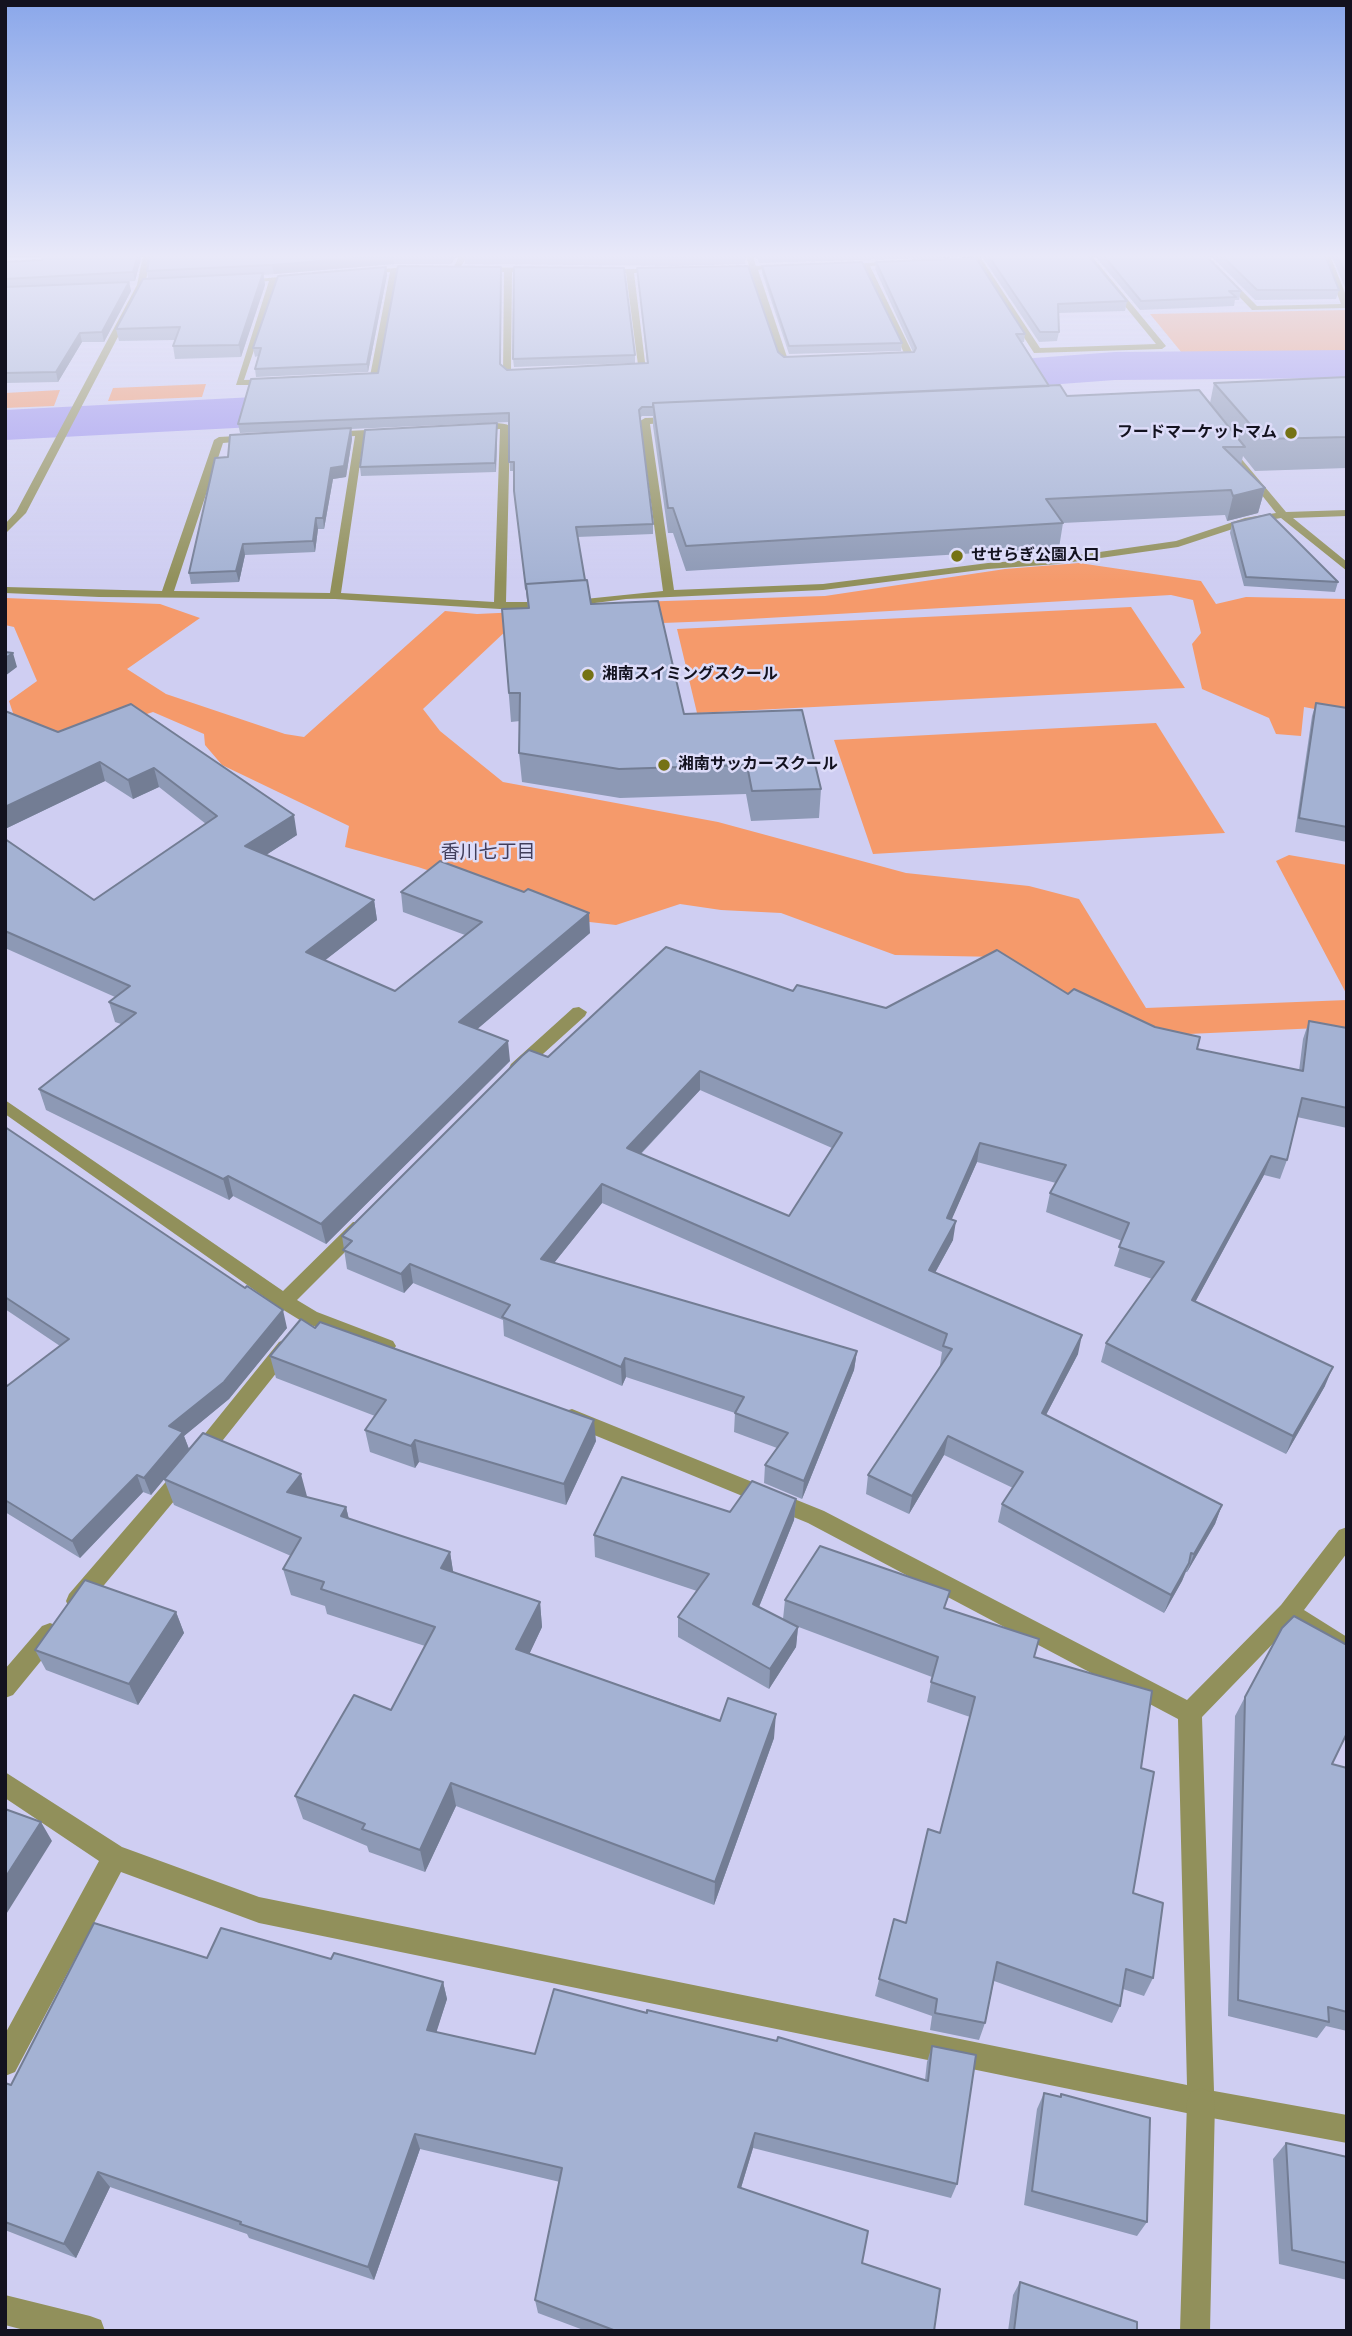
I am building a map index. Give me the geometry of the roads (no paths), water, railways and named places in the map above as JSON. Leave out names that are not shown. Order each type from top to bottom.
[{"type":"street","points":[[5,531],[21,513],[99,364]]},
{"type":"street","points":[[245,364],[239,383],[279,382]]},
{"type":"street","points":[[347,379],[374,378],[377,364]]},
{"type":"street","points":[[507,364],[507,373],[535,372]]},
{"type":"street","points":[[616,369],[643,368],[642,364]]},
{"type":"street","points":[[668,595],[646,421],[687,419]]},
{"type":"street","points":[[465,428],[505,426],[500,606]]},
{"type":"street","points":[[321,435],[399,432]]},
{"type":"street","points":[[335,596],[360,433]]},
{"type":"street","points":[[167,594],[219,440],[270,438]]},
{"type":"street","points":[[1222,438],[1283,515],[1347,568]]},
{"type":"street","points":[[5,590],[99,594],[335,596],[500,606],[556,605],[626,596],[823,587],[988,566],[1058,561],[1178,544],[1249,520],[1283,515],[1347,513]]},
{"type":"street","points":[[506,1079],[579,1012]]},
{"type":"street","points":[[5,1106],[284,1301],[310,1317],[401,1352]]},
{"type":"street","points":[[284,1301],[371,1214]]},
{"type":"street","points":[[5,1686],[177,1483],[310,1317]]},
{"type":"street","points":[[558,1412],[816,1517],[1190,1713]]},
{"type":"street","points":[[1195,2331],[1200,2102],[1190,1713],[1289,1612],[1347,1536]]},
{"type":"street","points":[[1289,1612],[1347,1649]]},
{"type":"street","points":[[5,1784],[115,1857],[259,1910],[1200,2102],[1347,2129]]},
{"type":"street","points":[[5,2062],[115,1857]]},
{"type":"street","points":[[5,2310],[90,2331]]},
{"type":"waterway","points":[[913,381],[1115,366],[1345,364]]},
{"type":"waterway","points":[[5,425],[369,406]]},
{"type":"place","name":"フードマーケットマム","points":[[1291,433]]},
{"type":"place","name":"せせらぎ公園入口","points":[[957,556]]},
{"type":"place","name":"湘南スイミングスクール","points":[[588,675]]},
{"type":"place","name":"湘南サッカースクール","points":[[664,765]]},
{"type":"district","name":"香川七丁目","points":[[488,853]]}]
